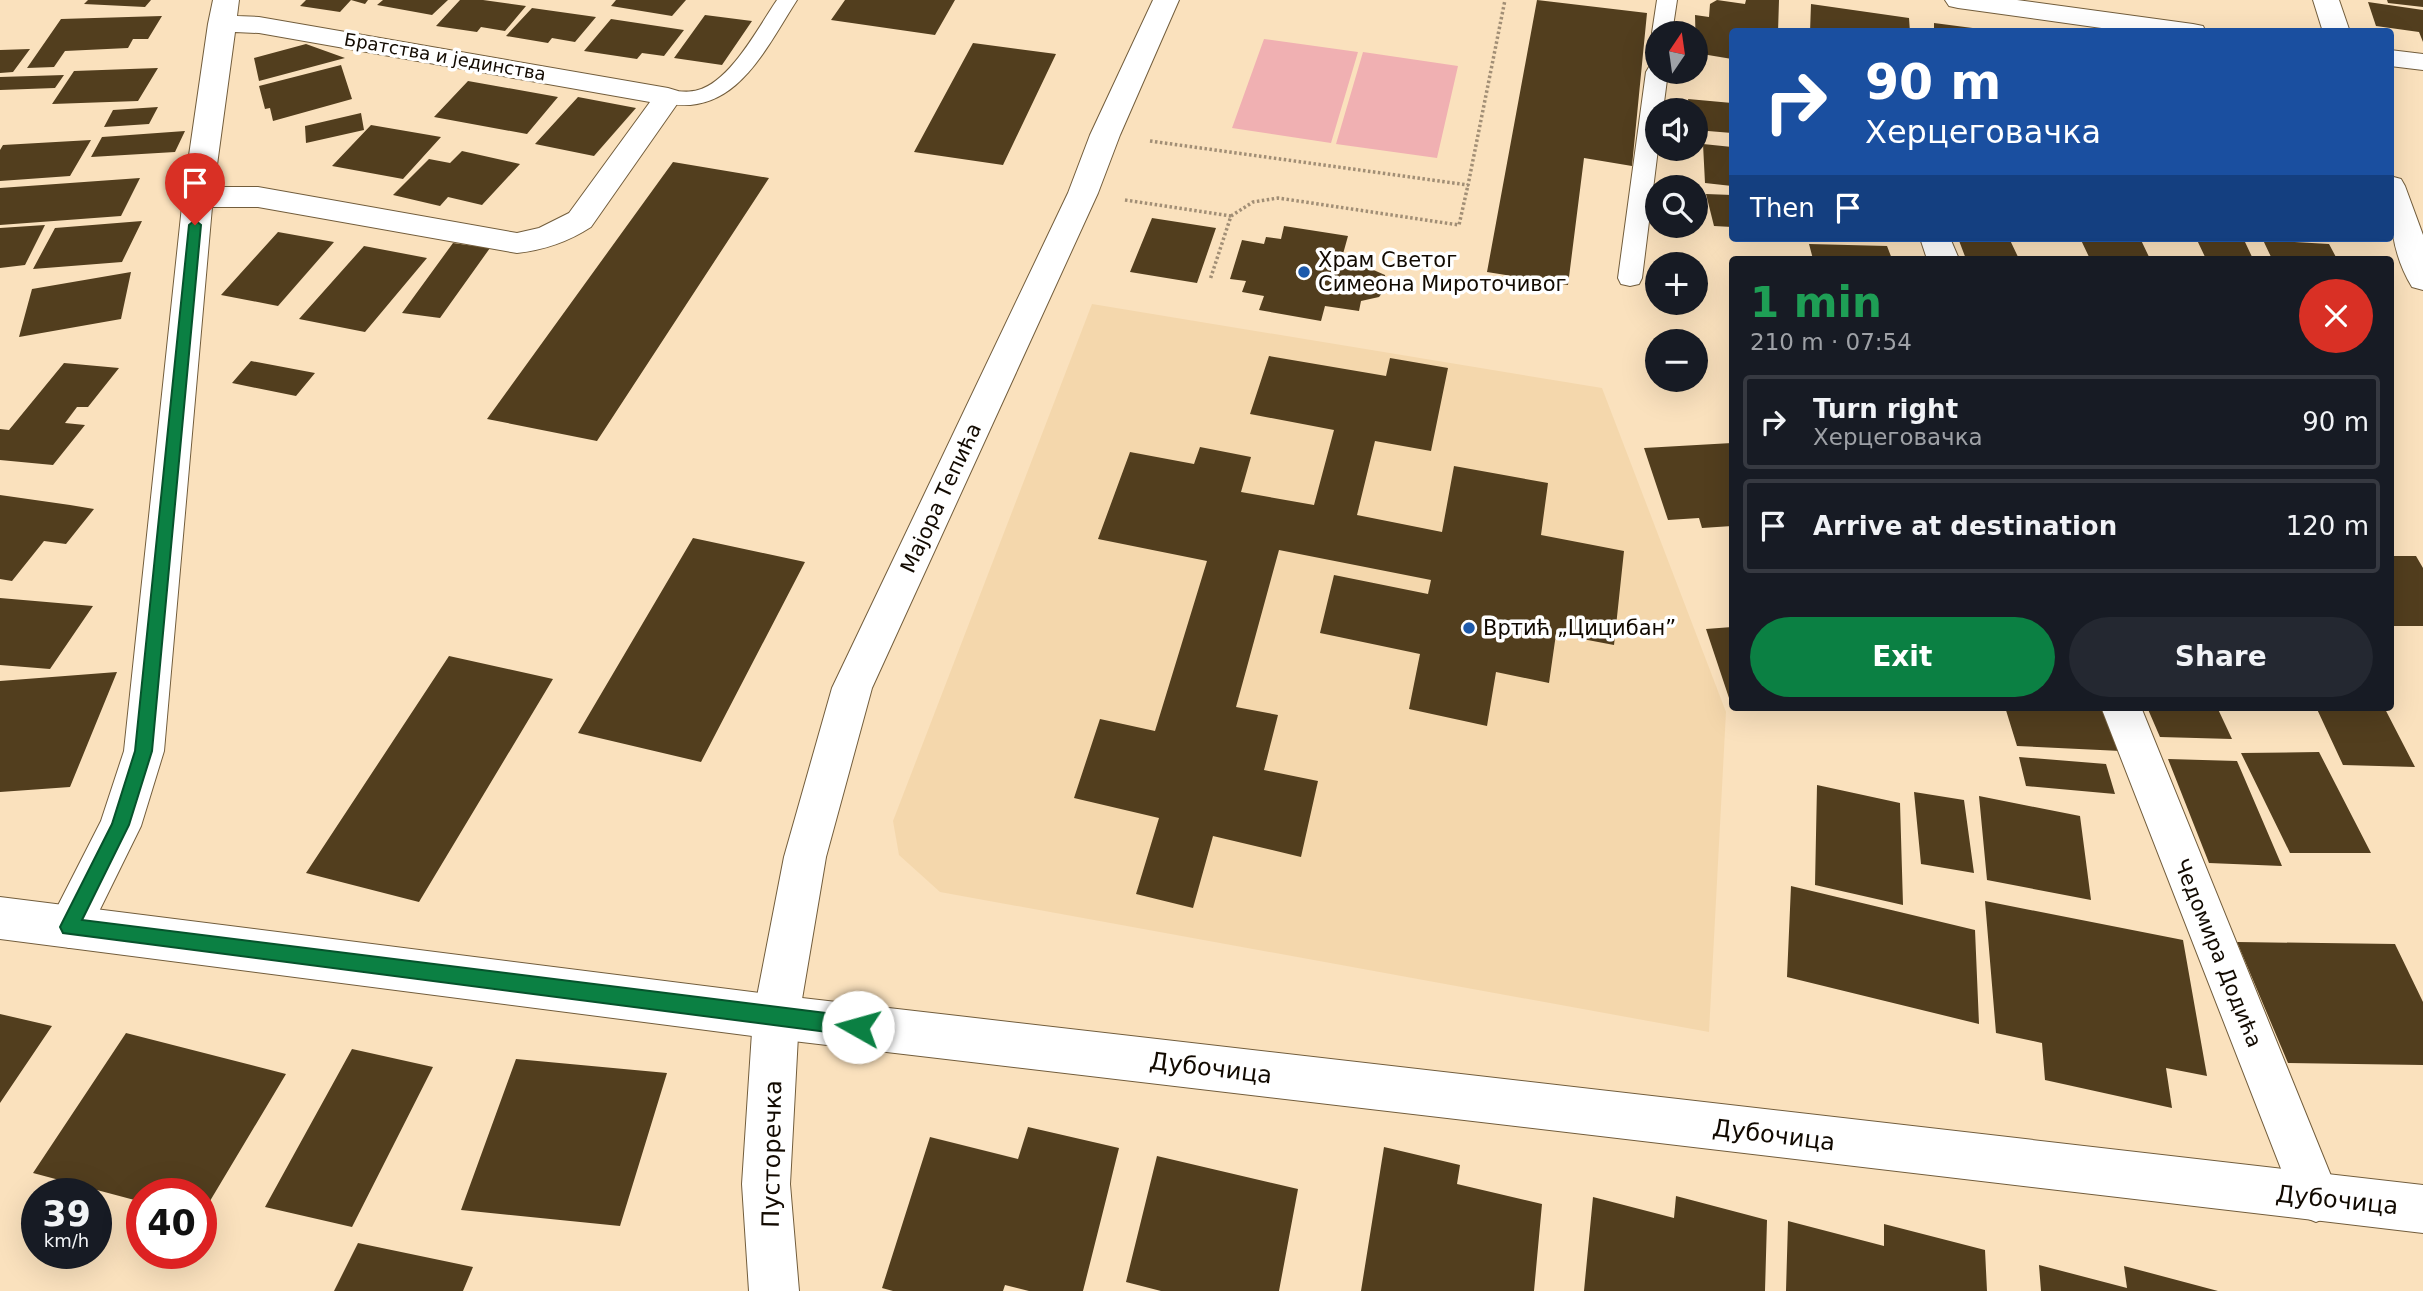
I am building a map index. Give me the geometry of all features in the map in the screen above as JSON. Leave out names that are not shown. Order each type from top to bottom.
[{"type":"street","name":"Мајора Тепића","points":[[776,1017],[805,857],[852,688],[1083,193],[1105,135],[1166,0]]},
{"type":"street","points":[[1958,0],[2164,28]]},
{"type":"street","points":[[2326,0],[2336,28]]},
{"type":"street","name":"Братства и јединства","points":[[224,12],[259,24],[668,97]]},
{"type":"street","points":[[69,927],[120,825],[144,751],[198,197],[224,12]]},
{"type":"street","points":[[2394,58],[2423,62]]},
{"type":"street","points":[[198,197],[258,197],[517,243],[541,240],[560,233],[580,220],[668,97]]},
{"type":"street","points":[[2394,197],[2423,279]]},
{"type":"street","name":"Чедомира Додића","points":[[2123,711],[2316,1198]]},
{"type":"street","name":"Дубочица","points":[[0,918],[776,1017],[2423,1209]]},
{"type":"street","name":"Пусторечка","points":[[774,1291],[766,1184],[776,1017]]},
{"type":"lane","points":[[668,97],[693,99],[712,93],[729,80],[787,0]]},
{"type":"lane","points":[[1664,21],[1667,0]]},
{"type":"lane","points":[[1630,278],[1655,84]]},
{"type":"path","points":[[1210,279],[1231,216],[1253,202],[1278,198],[1459,225],[1505,0]]},
{"type":"path","points":[[1105,135],[1468,185]]},
{"type":"path","points":[[1083,193],[1231,216]]},
{"type":"shaded area","points":[[1264,39],[1358,52],[1331,143],[1232,128]]},
{"type":"shaded area","points":[[1363,52],[1458,66],[1437,158],[1336,144]]},
{"type":"shaded area","points":[[1092,304],[1602,388],[1726,712],[1709,1032],[940,892],[899,855],[893,821]]},
{"type":"building","points":[[88,0],[151,0],[145,7],[84,4]]},
{"type":"building","points":[[306,0],[351,0],[340,12],[300,6]]},
{"type":"building","points":[[351,0],[368,0],[365,4]]},
{"type":"building","points":[[383,0],[448,0],[432,15],[377,5]]},
{"type":"building","points":[[460,0],[526,6],[505,31],[481,27],[477,32],[436,26]]},
{"type":"building","points":[[616,0],[686,0],[672,16],[611,6]]},
{"type":"building","points":[[845,0],[955,0],[935,35],[831,20]]},
{"type":"building","points":[[1537,0],[1647,13],[1632,166],[1584,158],[1568,285],[1487,272]]},
{"type":"building","points":[[1717,0],[1745,4],[1746,0],[1779,0],[1778,28],[1729,28],[1729,58],[1708,55],[1708,21],[1695,21],[1695,15],[1709,17],[1710,4]]},
{"type":"building","points":[[2387,0],[2423,0],[2423,7],[2388,3]]},
{"type":"building","points":[[2368,2],[2423,10],[2423,42],[2419,32],[2376,26]]},
{"type":"building","points":[[1811,4],[1909,18],[1910,28],[1810,28]]},
{"type":"building","points":[[532,8],[596,17],[575,42],[552,38],[548,43],[506,36]]},
{"type":"building","points":[[705,15],[752,21],[722,65],[674,58]]},
{"type":"building","points":[[162,16],[148,39],[133,39],[128,48],[65,51],[54,67],[27,68],[61,19]]},
{"type":"building","points":[[611,19],[684,30],[664,56],[642,53],[637,59],[584,51]]},
{"type":"building","points":[[1934,23],[1973,28],[1934,28]]},
{"type":"building","points":[[973,43],[1056,54],[1003,165],[914,152]]},
{"type":"building","points":[[306,44],[345,58],[259,81],[254,58]]},
{"type":"building","points":[[30,49],[13,72],[0,73],[0,50]]},
{"type":"building","points":[[341,65],[352,99],[273,121],[270,108],[265,109],[259,86]]},
{"type":"building","points":[[158,68],[138,101],[52,104],[74,71]]},
{"type":"building","points":[[64,75],[55,88],[0,90],[0,77]]},
{"type":"building","points":[[468,81],[558,97],[527,134],[434,117]]},
{"type":"building","points":[[578,97],[636,108],[594,156],[535,144]]},
{"type":"building","points":[[1708,101],[1729,103],[1729,133],[1708,131]]},
{"type":"building","points":[[158,107],[149,124],[104,127],[113,110]]},
{"type":"building","points":[[361,113],[364,130],[306,143],[305,126]]},
{"type":"building","points":[[371,125],[441,137],[403,179],[332,166]]},
{"type":"building","points":[[185,131],[175,152],[91,157],[102,137]]},
{"type":"building","points":[[91,140],[70,176],[0,181],[0,150],[3,145]]},
{"type":"building","points":[[1708,145],[1729,147],[1729,186],[1708,183],[1704,161],[1708,161]]},
{"type":"building","points":[[462,151],[520,164],[482,205],[448,197],[440,206],[393,195],[429,159],[450,163]]},
{"type":"building","points":[[673,162],[769,178],[597,441],[487,419]]},
{"type":"building","points":[[140,178],[121,216],[0,225],[0,188]]},
{"type":"building","points":[[1708,194],[1729,195],[1729,227],[1714,226]]},
{"type":"building","points":[[1152,218],[1216,228],[1197,283],[1130,272]]},
{"type":"building","points":[[142,221],[122,262],[33,269],[55,228]]},
{"type":"building","points":[[45,225],[25,265],[0,268],[0,228]]},
{"type":"building","name":"Храм Светог Симеона Мироточивог","points":[[1284,226],[1348,236],[1343,254],[1371,259],[1369,268],[1385,275],[1387,287],[1379,297],[1361,301],[1359,311],[1325,306],[1321,321],[1259,310],[1264,296],[1242,292],[1246,281],[1230,279],[1242,240],[1264,244],[1266,237],[1281,239]]},
{"type":"building","points":[[278,232],[334,242],[278,306],[221,295]]},
{"type":"building","points":[[1960,242],[2011,242],[2018,256],[1965,256]]},
{"type":"building","points":[[2082,242],[2142,242],[2149,256],[2089,256]]},
{"type":"building","points":[[2198,242],[2245,242],[2252,256],[2205,256]]},
{"type":"building","points":[[2264,242],[2329,244],[2335,256],[2271,256]]},
{"type":"building","points":[[453,243],[490,248],[440,318],[402,313]]},
{"type":"building","points":[[1809,244],[1887,246],[1891,256],[1812,256]]},
{"type":"building","points":[[364,246],[427,258],[365,332],[299,319]]},
{"type":"building","points":[[131,272],[121,319],[19,337],[32,289]]},
{"type":"building","name":"Вртић „Цицибан”","points":[[1269,356],[1386,376],[1390,358],[1448,368],[1431,451],[1375,441],[1357,515],[1442,532],[1454,466],[1548,483],[1541,535],[1624,551],[1614,645],[1556,634],[1549,683],[1496,672],[1487,726],[1409,709],[1420,654],[1320,633],[1334,575],[1428,594],[1431,580],[1279,550],[1236,707],[1278,715],[1264,770],[1318,781],[1301,857],[1213,836],[1193,908],[1136,894],[1159,818],[1074,798],[1100,719],[1155,731],[1207,561],[1098,539],[1130,452],[1194,464],[1200,447],[1251,457],[1241,492],[1314,505],[1334,430],[1250,414]]},
{"type":"building","points":[[251,361],[315,373],[296,396],[232,383]]},
{"type":"building","points":[[64,363],[119,368],[88,407],[77,407],[65,423],[85,425],[53,465],[0,460],[0,429],[9,430]]},
{"type":"building","points":[[1729,443],[1729,526],[1702,528],[1699,518],[1668,520],[1644,448]]},
{"type":"building","points":[[0,495],[94,509],[66,544],[44,541],[12,581],[0,579]]},
{"type":"building","points":[[693,538],[805,562],[701,762],[578,733]]},
{"type":"building","points":[[2394,556],[2416,556],[2423,568],[2423,626],[2394,626]]},
{"type":"building","points":[[0,598],[93,606],[50,669],[0,665]]},
{"type":"building","points":[[1729,627],[1729,698],[1706,629]]},
{"type":"building","points":[[449,656],[553,679],[419,902],[306,873]]},
{"type":"building","points":[[117,672],[70,787],[0,792],[0,681]]},
{"type":"building","points":[[2006,711],[2107,711],[2121,751],[2017,746]]},
{"type":"building","points":[[2149,711],[2219,711],[2232,739],[2160,737]]},
{"type":"building","points":[[2318,711],[2386,711],[2415,767],[2343,765]]},
{"type":"building","points":[[2319,752],[2371,853],[2290,853],[2241,753]]},
{"type":"building","points":[[2019,757],[2106,764],[2115,794],[2026,786]]},
{"type":"building","points":[[2168,759],[2237,761],[2282,866],[2209,863]]},
{"type":"building","points":[[1817,785],[1900,803],[1903,905],[1815,885]]},
{"type":"building","points":[[1914,792],[1964,800],[1974,873],[1921,864]]},
{"type":"building","points":[[1979,796],[2080,816],[2091,900],[1987,880]]},
{"type":"building","points":[[1791,886],[1975,930],[1979,1024],[1787,977]]},
{"type":"building","points":[[1985,901],[2183,940],[2207,1076],[2166,1068],[2172,1108],[2045,1080],[2042,1043],[1996,1033]]},
{"type":"building","points":[[2237,942],[2395,944],[2423,1002],[2423,1065],[2288,1063]]},
{"type":"building","points":[[0,1014],[52,1026],[0,1103]]},
{"type":"building","points":[[126,1033],[286,1074],[217,1189],[217,1178],[126,1178],[126,1198],[112,1194],[112,1178],[52,1178],[33,1173]]},
{"type":"building","points":[[352,1049],[433,1067],[352,1227],[265,1207]]},
{"type":"building","points":[[516,1059],[667,1073],[620,1226],[461,1210]]},
{"type":"building","points":[[1028,1127],[1119,1148],[1083,1291],[1029,1291],[1005,1285],[1003,1291],[893,1291],[882,1288],[930,1137],[1018,1159]]},
{"type":"building","points":[[1384,1147],[1460,1165],[1457,1184],[1542,1204],[1534,1291],[1361,1291]]},
{"type":"building","points":[[1157,1156],[1298,1189],[1279,1291],[1161,1291],[1126,1282]]},
{"type":"building","points":[[1676,1196],[1767,1220],[1765,1291],[1584,1291],[1593,1197],[1674,1218]]},
{"type":"building","points":[[1788,1221],[1884,1246],[1884,1224],[1985,1250],[1987,1291],[1786,1291]]},
{"type":"building","points":[[358,1243],[473,1267],[463,1291],[334,1291]]},
{"type":"building","points":[[2039,1265],[2127,1288],[2124,1266],[2218,1291],[2041,1291]]},
{"type":"place","name":"Храм Светог Симеона Мироточивог","points":[[1304,272]]},
{"type":"place","name":"Вртић „Цицибан”","points":[[1469,628]]},
{"type":"route","points":[[195,225],[144,751],[120,825],[69,927],[858,1027]]}]
